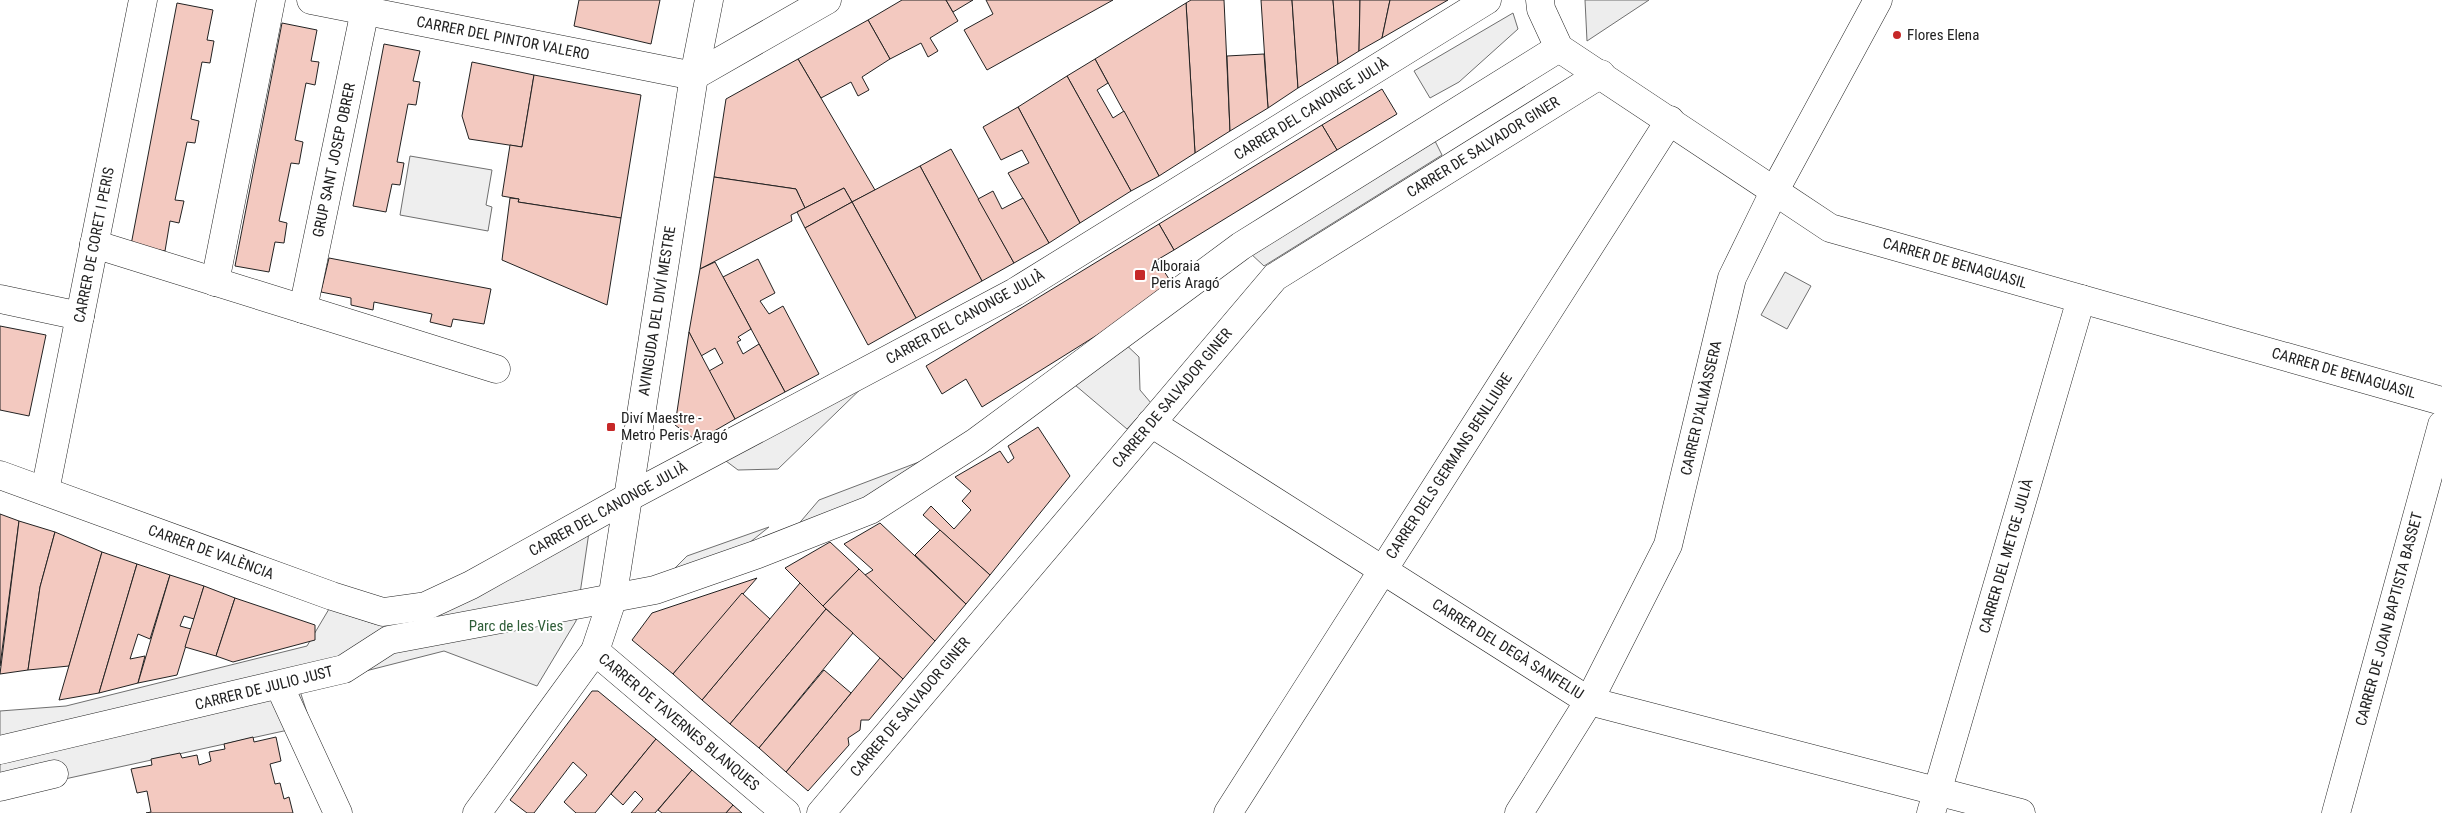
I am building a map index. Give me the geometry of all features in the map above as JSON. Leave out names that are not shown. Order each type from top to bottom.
[{"type":"street","name":"CARRER DE CORET I PERIS","points":[[45,491],[143,0]]},
{"type":"street","points":[[215,282],[271,0]]},
{"type":"street","name":"CARRER DEL PINTOR VALERO","points":[[311,0],[694,76]]},
{"type":"street","name":"AVINGUDA DEL DIVÍ MESTRE","points":[[477,813],[595,651],[612,600],[694,76],[708,0]]},
{"type":"street","points":[[694,76],[827,0]]},
{"type":"street","name":"CARRER DEL CANONGE JULIÀ","points":[[426,606],[471,584],[627,498],[1015,292],[1487,0]]},
{"type":"street","points":[[1540,0],[1541,9],[1559,48]]},
{"type":"street","name":"CARRER D'ALMÀSSERA","points":[[1519,813],[1589,701],[1668,545],[1732,278],[1775,190],[1878,0]]},
{"type":"street","name":"GRUP SANT JOSEP OBRER","points":[[303,309],[365,10]]},
{"type":"street","name":"CARRER DE BENAGUASIL","points":[[1559,48],[1601,74],[1830,228],[2442,401]]},
{"type":"street","name":"CARRER DE JULIO JUST","points":[[0,750],[344,669],[389,640],[612,600],[655,590],[758,554],[870,510],[976,442],[1241,246],[1559,48]]},
{"type":"street","name":"CARRER DE SALVADOR GINER","points":[[821,813],[1275,277],[1601,74]]},
{"type":"street","name":"CARRER DELS GERMANS BENLLIURE","points":[[1228,813],[1670,120]]},
{"type":"street","points":[[94,244],[496,369]]},
{"type":"street","name":"CARRER DEL METGE JULIÀ","points":[[1934,802],[2081,298]]},
{"type":"street","points":[[0,299],[80,316]]},
{"type":"street","name":"CARRER DEL DEGÀ SANFELIU","points":[[1150,424],[1589,701],[1934,802],[2021,813]]},
{"type":"street","name":"CARRER DE JOAN BAPTISTA BASSET","points":[[2336,813],[2442,425]]},
{"type":"street","name":"CARRER DE VALÈNCIA","points":[[0,474],[332,596],[383,612],[426,606]]},
{"type":"street","name":"CARRER DE TAVERNES BLANQUES","points":[[595,651],[786,813]]},
{"type":"street","points":[[279,685],[338,813]]},
{"type":"street","points":[[0,787],[54,774]]},
{"type":"green space","points":[[1513,13],[1518,29],[1459,82],[1430,98],[1414,71]]},
{"type":"green space","points":[[1434,139],[1442,155],[1264,266],[1250,253]]},
{"type":"green space","points":[[410,156],[492,170],[486,205],[492,207],[488,231],[400,215]]},
{"type":"green space","points":[[1785,272],[1811,286],[1787,329],[1761,315]]},
{"type":"green space","points":[[1119,338],[1139,357],[1140,390],[1151,403],[1127,429],[1075,385]]},
{"type":"green space","points":[[870,380],[778,469],[738,470],[722,458]]},
{"type":"green space","points":[[919,462],[895,487],[796,527],[819,500]]},
{"type":"green space","points":[[769,527],[739,551],[663,580],[687,556]]},
{"type":"green space","name":"Parc de les Vies","points":[[589,532],[576,621],[537,686],[444,651],[299,688],[311,725],[42,784],[0,781],[0,711],[66,706],[307,646],[329,609],[375,624],[432,612]]},
{"type":"shaded area","points":[[1585,0],[1649,0],[1587,41]]},
{"type":"building","points":[[579,0],[660,0],[651,44],[574,26]]},
{"type":"building","points":[[902,0],[946,0],[958,21],[930,38],[938,51],[928,57],[921,43],[890,59],[868,20]]},
{"type":"building","points":[[946,0],[973,0],[953,12]]},
{"type":"building","points":[[986,0],[1113,0],[987,70],[964,30],[993,14]]},
{"type":"building","points":[[1191,0],[1224,0],[1230,131],[1195,153],[1186,3]]},
{"type":"building","points":[[1261,0],[1292,0],[1298,88],[1268,108]]},
{"type":"building","points":[[1292,0],[1333,0],[1338,64],[1298,88]]},
{"type":"building","points":[[1333,0],[1360,0],[1359,51],[1338,64]]},
{"type":"building","points":[[1360,0],[1390,0],[1382,38],[1359,51]]},
{"type":"building","points":[[1390,0],[1448,0],[1382,38]]},
{"type":"building","points":[[177,3],[213,10],[207,40],[214,41],[210,63],[202,62],[191,119],[199,121],[195,143],[187,142],[175,200],[184,201],[179,223],[170,221],[165,251],[131,245]]},
{"type":"building","points":[[1186,3],[1195,153],[1159,176],[1095,59]]},
{"type":"building","points":[[868,20],[890,59],[862,77],[869,90],[858,96],[851,82],[821,98],[798,59]]},
{"type":"building","points":[[282,23],[317,30],[311,61],[319,62],[315,85],[306,83],[295,140],[303,142],[299,164],[291,163],[279,221],[287,223],[284,243],[275,242],[269,272],[235,266]]},
{"type":"building","points":[[384,44],[420,51],[413,81],[420,82],[416,105],[408,104],[397,162],[404,163],[400,185],[392,184],[386,212],[353,206]]},
{"type":"building","points":[[1264,54],[1268,108],[1230,131],[1227,56]]},
{"type":"building","points":[[798,59],[875,190],[852,202],[844,188],[805,208],[796,189],[714,177],[726,99]]},
{"type":"building","points":[[1095,59],[1108,83],[1097,90],[1113,118],[1124,111],[1159,176],[1131,191],[1067,76]]},
{"type":"building","points":[[472,62],[534,75],[522,147],[469,139],[462,116]]},
{"type":"building","points":[[534,75],[641,95],[621,218],[518,202],[519,199],[502,196],[510,145],[522,147]]},
{"type":"building","points":[[1067,76],[1131,191],[1080,223],[1018,107]]},
{"type":"building","points":[[1382,89],[1397,114],[1337,150],[1322,125]]},
{"type":"building","points":[[1018,107],[1080,223],[1049,243],[1008,173],[1029,163],[1022,150],[1001,160],[983,127]]},
{"type":"building","points":[[1322,125],[1337,150],[1174,250],[1159,224]]},
{"type":"building","points":[[951,149],[1014,263],[982,281],[920,166]]},
{"type":"building","points":[[920,166],[982,281],[916,318],[852,202]]},
{"type":"building","points":[[714,177],[796,189],[805,208],[791,215],[792,221],[700,269]]},
{"type":"building","points":[[844,188],[852,202],[805,228],[797,212]]},
{"type":"building","points":[[993,191],[1002,209],[1023,198],[1049,243],[1014,263],[978,199]]},
{"type":"building","points":[[510,198],[519,199],[518,202],[621,218],[607,305],[502,260]]},
{"type":"building","points":[[852,202],[916,318],[868,345],[805,228]]},
{"type":"building","points":[[1159,224],[1174,250],[1157,260],[1174,287],[982,407],[966,379],[942,394],[926,366]]},
{"type":"building","points":[[329,258],[491,289],[484,324],[453,319],[451,327],[430,322],[432,314],[374,302],[373,310],[351,305],[351,298],[321,292]]},
{"type":"building","points":[[758,259],[775,293],[760,301],[769,314],[783,306],[819,374],[785,392],[723,277]]},
{"type":"building","points":[[715,262],[751,329],[738,337],[741,340],[737,342],[743,354],[759,344],[785,392],[735,419],[709,371],[723,363],[715,348],[701,356],[689,332],[700,269]]},
{"type":"building","points":[[0,326],[46,335],[29,416],[0,410]]},
{"type":"building","points":[[689,332],[735,419],[697,441],[675,425]]},
{"type":"building","points":[[1038,427],[1070,476],[990,575],[923,515],[931,506],[954,529],[971,510],[962,501],[971,491],[955,477],[1000,451],[1008,463],[1014,458],[1008,446]]},
{"type":"building","points":[[0,514],[19,521],[0,666]]},
{"type":"building","points":[[19,521],[55,532],[40,587],[28,670],[0,674]]},
{"type":"building","points":[[880,523],[966,604],[935,641],[865,575],[873,570],[844,544]]},
{"type":"building","points":[[940,530],[990,575],[966,604],[915,555]]},
{"type":"building","points":[[55,532],[102,552],[69,666],[28,670],[40,587]]},
{"type":"building","points":[[830,542],[859,569],[823,606],[785,568]]},
{"type":"building","points":[[102,552],[137,564],[99,693],[59,700]]},
{"type":"building","points":[[137,564],[170,575],[150,639],[138,634],[130,659],[145,656],[138,683],[99,693]]},
{"type":"building","points":[[859,569],[935,641],[903,679],[823,606]]},
{"type":"building","points":[[170,575],[204,586],[194,619],[184,616],[180,626],[191,629],[177,675],[138,683]]},
{"type":"building","points":[[757,578],[673,674],[632,640],[652,613]]},
{"type":"building","points":[[800,583],[826,609],[730,724],[702,700]]},
{"type":"building","points":[[204,586],[235,598],[216,656],[185,647]]},
{"type":"building","points":[[742,593],[770,619],[702,700],[673,674]]},
{"type":"building","points":[[235,598],[315,625],[315,640],[233,662],[216,656]]},
{"type":"building","points":[[826,609],[853,633],[759,748],[730,724]]},
{"type":"building","points":[[880,658],[903,679],[869,720],[861,720],[860,730],[848,738],[849,745],[808,791],[786,772]]},
{"type":"building","points":[[824,670],[851,693],[786,772],[759,748]]},
{"type":"building","points":[[592,691],[598,691],[656,739],[595,813],[576,813],[564,802],[587,775],[573,762],[534,813],[527,813],[510,800]]},
{"type":"building","points":[[253,737],[254,742],[276,737],[281,761],[270,764],[275,784],[280,783],[284,799],[289,797],[293,813],[146,813],[151,812],[147,791],[137,793],[131,769],[152,765],[151,759],[180,753],[182,758],[197,755],[199,765],[211,761],[209,752],[225,749],[224,744]]},
{"type":"building","points":[[656,739],[692,770],[655,813],[631,813],[643,799],[635,791],[623,805],[611,794]]},
{"type":"building","points":[[692,770],[733,805],[726,813],[662,813],[658,810]]},
{"type":"building","points":[[733,805],[742,813],[726,813]]},
{"type":"place","name":"Flores Elena","points":[[1897,35]]},
{"type":"place","name":"Alboraia Peris Aragó","points":[[1140,275]]},
{"type":"place","name":"Diví Maestre - Metro Peris Aragó","points":[[611,427]]}]
